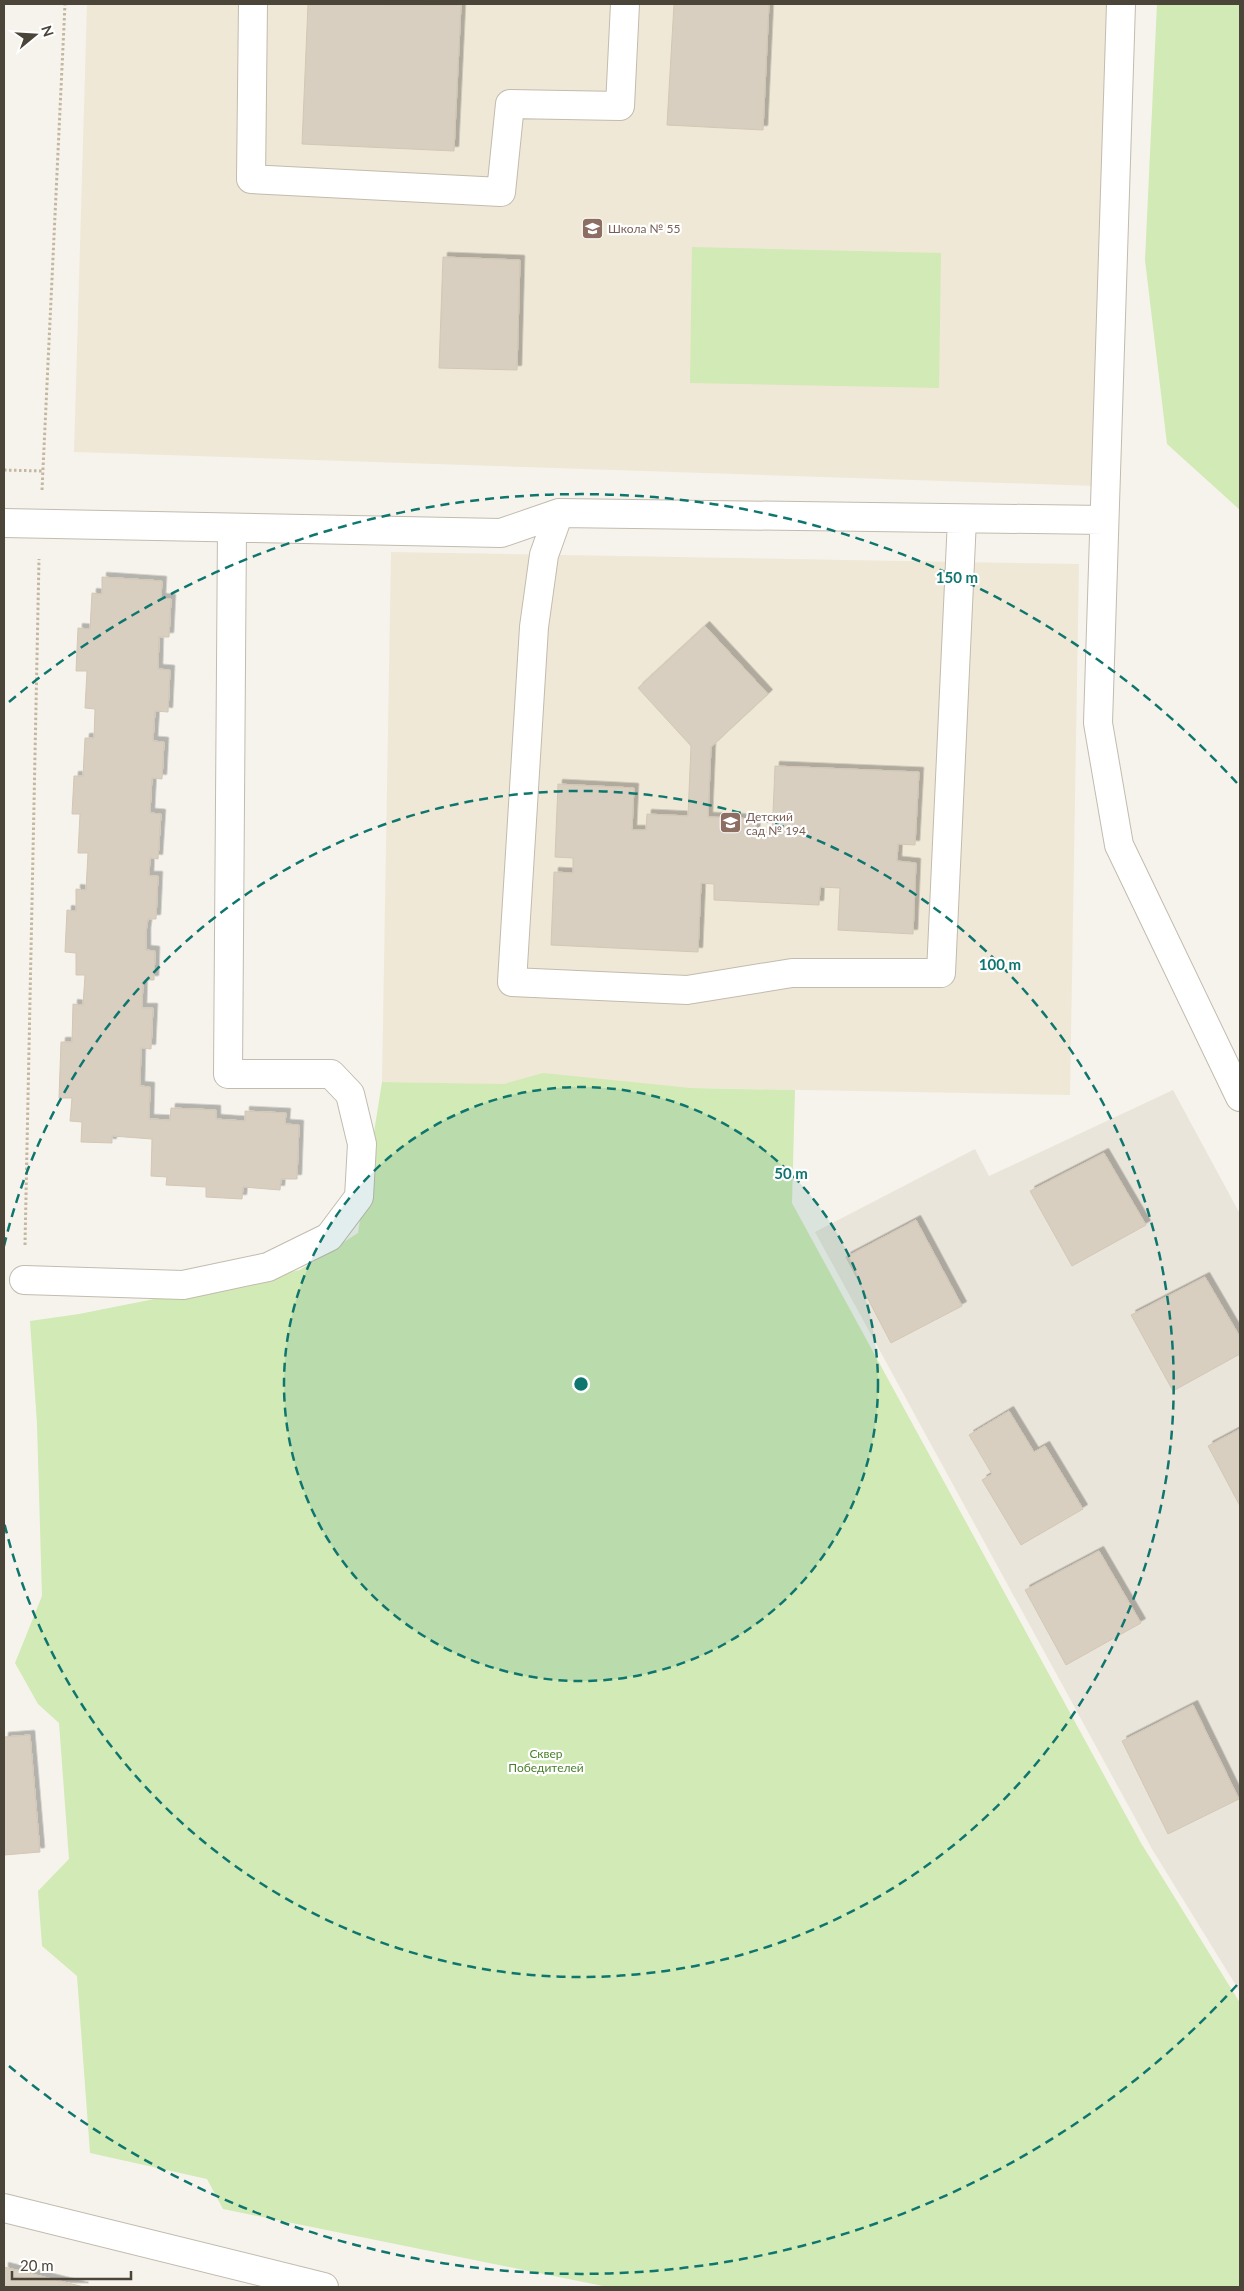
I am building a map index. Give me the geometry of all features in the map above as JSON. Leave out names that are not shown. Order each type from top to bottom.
[{"type":"street","points":[[253,4],[251,179],[501,192],[510,104],[620,106],[625,4]]},
{"type":"street","points":[[1121,4],[1098,723],[1119,845],[1240,1097]]},
{"type":"street","points":[[4,524],[501,533],[559,513],[1104,520]]},
{"type":"street","points":[[559,513],[544,555],[534,626],[512,982],[687,990],[792,973],[941,974],[962,519]]},
{"type":"street","points":[[24,1280],[182,1285],[268,1267],[329,1237],[359,1197],[362,1144],[350,1094],[331,1074],[228,1074],[232,528]]},
{"type":"street","points":[[4,2208],[324,2287]]},
{"type":"path","points":[[24,1280],[40,525],[66,4]]},
{"type":"path","points":[[4,470],[42,471]]},
{"type":"shaded area","name":"Школа № 55","points":[[87,4],[1109,4],[1096,486],[74,452]]},
{"type":"shaded area","name":"Детский сад № 194","points":[[391,552],[1079,564],[1070,1095],[382,1082]]},
{"type":"shaded area","points":[[1173,1090],[1240,1214],[1240,1992],[1152,1849],[815,1232],[975,1149],[989,1176]]},
{"type":"green space","points":[[1157,4],[1240,4],[1240,510],[1167,444],[1145,260]]},
{"type":"green space","points":[[692,247],[941,253],[939,388],[690,383]]},
{"type":"green space","name":"Сквер Победителей","points":[[543,1073],[691,1088],[795,1090],[792,1203],[1141,1843],[1240,2003],[1240,2287],[608,2287],[223,2209],[207,2179],[90,2153],[77,1976],[42,1946],[38,1891],[69,1859],[59,1723],[38,1704],[15,1663],[42,1596],[37,1424],[30,1321],[79,1314],[300,1270],[358,1233],[382,1082],[504,1084]]},
{"type":"building","points":[[308,4],[461,5],[454,151],[302,144]]},
{"type":"building","points":[[674,4],[769,4],[763,130],[667,125]]},
{"type":"building","points":[[443,257],[520,260],[517,370],[439,368]]},
{"type":"building","points":[[102,577],[162,581],[161,598],[171,599],[169,637],[159,637],[158,669],[170,670],[168,712],[155,711],[153,741],[164,742],[162,779],[152,778],[150,813],[161,814],[158,859],[150,858],[149,876],[158,876],[156,919],[148,919],[146,932],[146,950],[155,951],[154,980],[143,980],[142,1008],[153,1008],[151,1049],[141,1048],[140,1086],[150,1087],[149,1119],[170,1120],[171,1108],[216,1110],[216,1119],[245,1121],[245,1111],[286,1113],[285,1124],[299,1125],[297,1179],[281,1179],[280,1190],[243,1187],[242,1199],[206,1197],[206,1187],[166,1185],[167,1177],[151,1176],[152,1139],[112,1136],[112,1143],[81,1142],[82,1122],[70,1121],[72,1098],[59,1098],[61,1042],[72,1042],[73,1004],[83,1005],[85,975],[76,975],[76,953],[65,952],[67,910],[76,911],[76,889],[86,890],[88,853],[78,853],[80,814],[72,814],[74,776],[83,776],[85,738],[94,738],[95,709],[85,708],[87,671],[76,671],[78,628],[90,629],[92,593],[102,594]]},
{"type":"building","points":[[705,626],[768,694],[711,747],[708,817],[756,819],[755,837],[772,837],[775,766],[919,772],[915,845],[898,844],[897,861],[916,863],[913,934],[838,930],[840,888],[820,887],[819,905],[714,900],[714,884],[701,883],[698,952],[551,945],[554,872],[573,873],[573,858],[555,857],[558,784],[634,788],[632,830],[646,830],[647,814],[688,816],[691,746],[638,688]]},
{"type":"building","points":[[1104,1153],[1146,1225],[1072,1266],[1030,1191]]},
{"type":"building","points":[[916,1220],[962,1306],[891,1343],[846,1257]]},
{"type":"building","points":[[1205,1277],[1240,1337],[1240,1354],[1173,1391],[1131,1315]]},
{"type":"building","points":[[1009,1411],[1034,1452],[1045,1446],[1083,1509],[1021,1545],[982,1480],[992,1474],[969,1435]]},
{"type":"building","points":[[1240,1429],[1240,1506],[1208,1446]]},
{"type":"building","points":[[1099,1551],[1141,1623],[1066,1665],[1025,1590]]},
{"type":"building","points":[[1193,1705],[1239,1799],[1168,1834],[1122,1741]]},
{"type":"building","points":[[30,1735],[40,1852],[4,1855],[4,1737]]},
{"type":"building","points":[[4,2267],[84,2287],[4,2287]]},
{"type":"place","name":"Школа № 55","points":[[592,228]]},
{"type":"place","name":"Детский сад № 194","points":[[730,823]]}]
